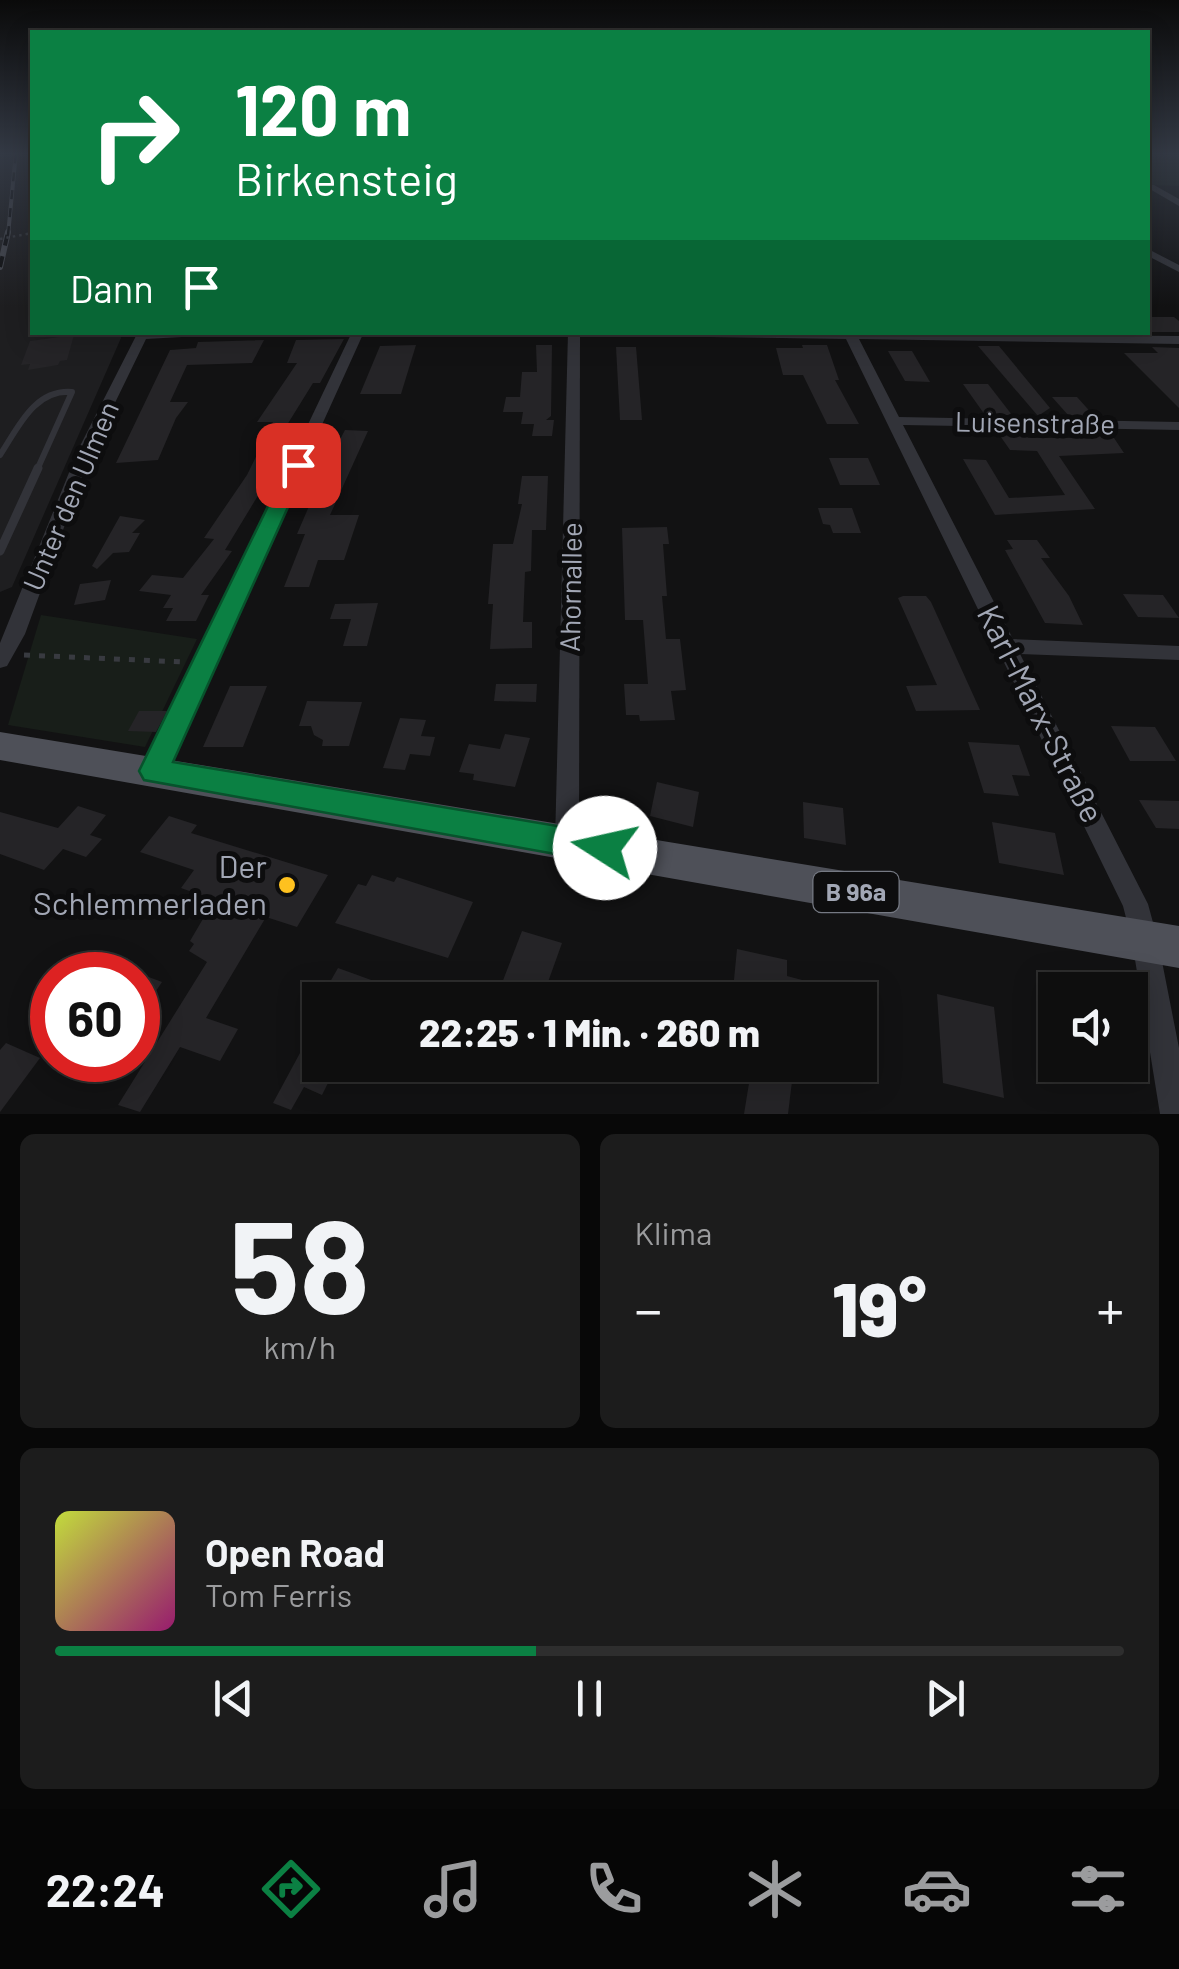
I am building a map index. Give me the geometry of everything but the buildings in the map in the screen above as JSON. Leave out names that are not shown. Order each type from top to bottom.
[{"type":"main road","name":"B 96a","points":[[0,746],[1162,944]]},
{"type":"street","points":[[1150,253],[1179,269]]},
{"type":"street","name":"Unter den Ulmen","points":[[2,656],[86,448],[143,335]]},
{"type":"street","points":[[154,771],[357,335]]},
{"type":"street","name":"Ahornallee","points":[[567,842],[574,335]]},
{"type":"street","name":"Karl-Marx-Straße","points":[[850,335],[1131,896],[1162,944],[1176,1114]]},
{"type":"street","points":[[969,335],[1179,340]]},
{"type":"street","name":"Luisenstraße","points":[[892,420],[1179,426]]},
{"type":"street","points":[[1007,646],[1179,653]]},
{"type":"lane","points":[[0,455],[45,394],[58,390],[72,392],[0,551]]},
{"type":"path","points":[[0,240],[30,233]]},
{"type":"path","points":[[2,656],[207,663]]},
{"type":"shaded area","points":[[0,204],[30,204],[30,335],[121,338],[12,587],[0,592]]},
{"type":"shaded area","points":[[41,615],[197,639],[145,747],[8,725]]},
{"type":"railway","points":[[8,235],[11,204]]},
{"type":"railway","points":[[0,267],[8,232]]},
{"type":"place","name":"Der Schlemmerladen","points":[[287,885]]},
{"type":"route","points":[[298,465],[154,771],[605,848]]}]
